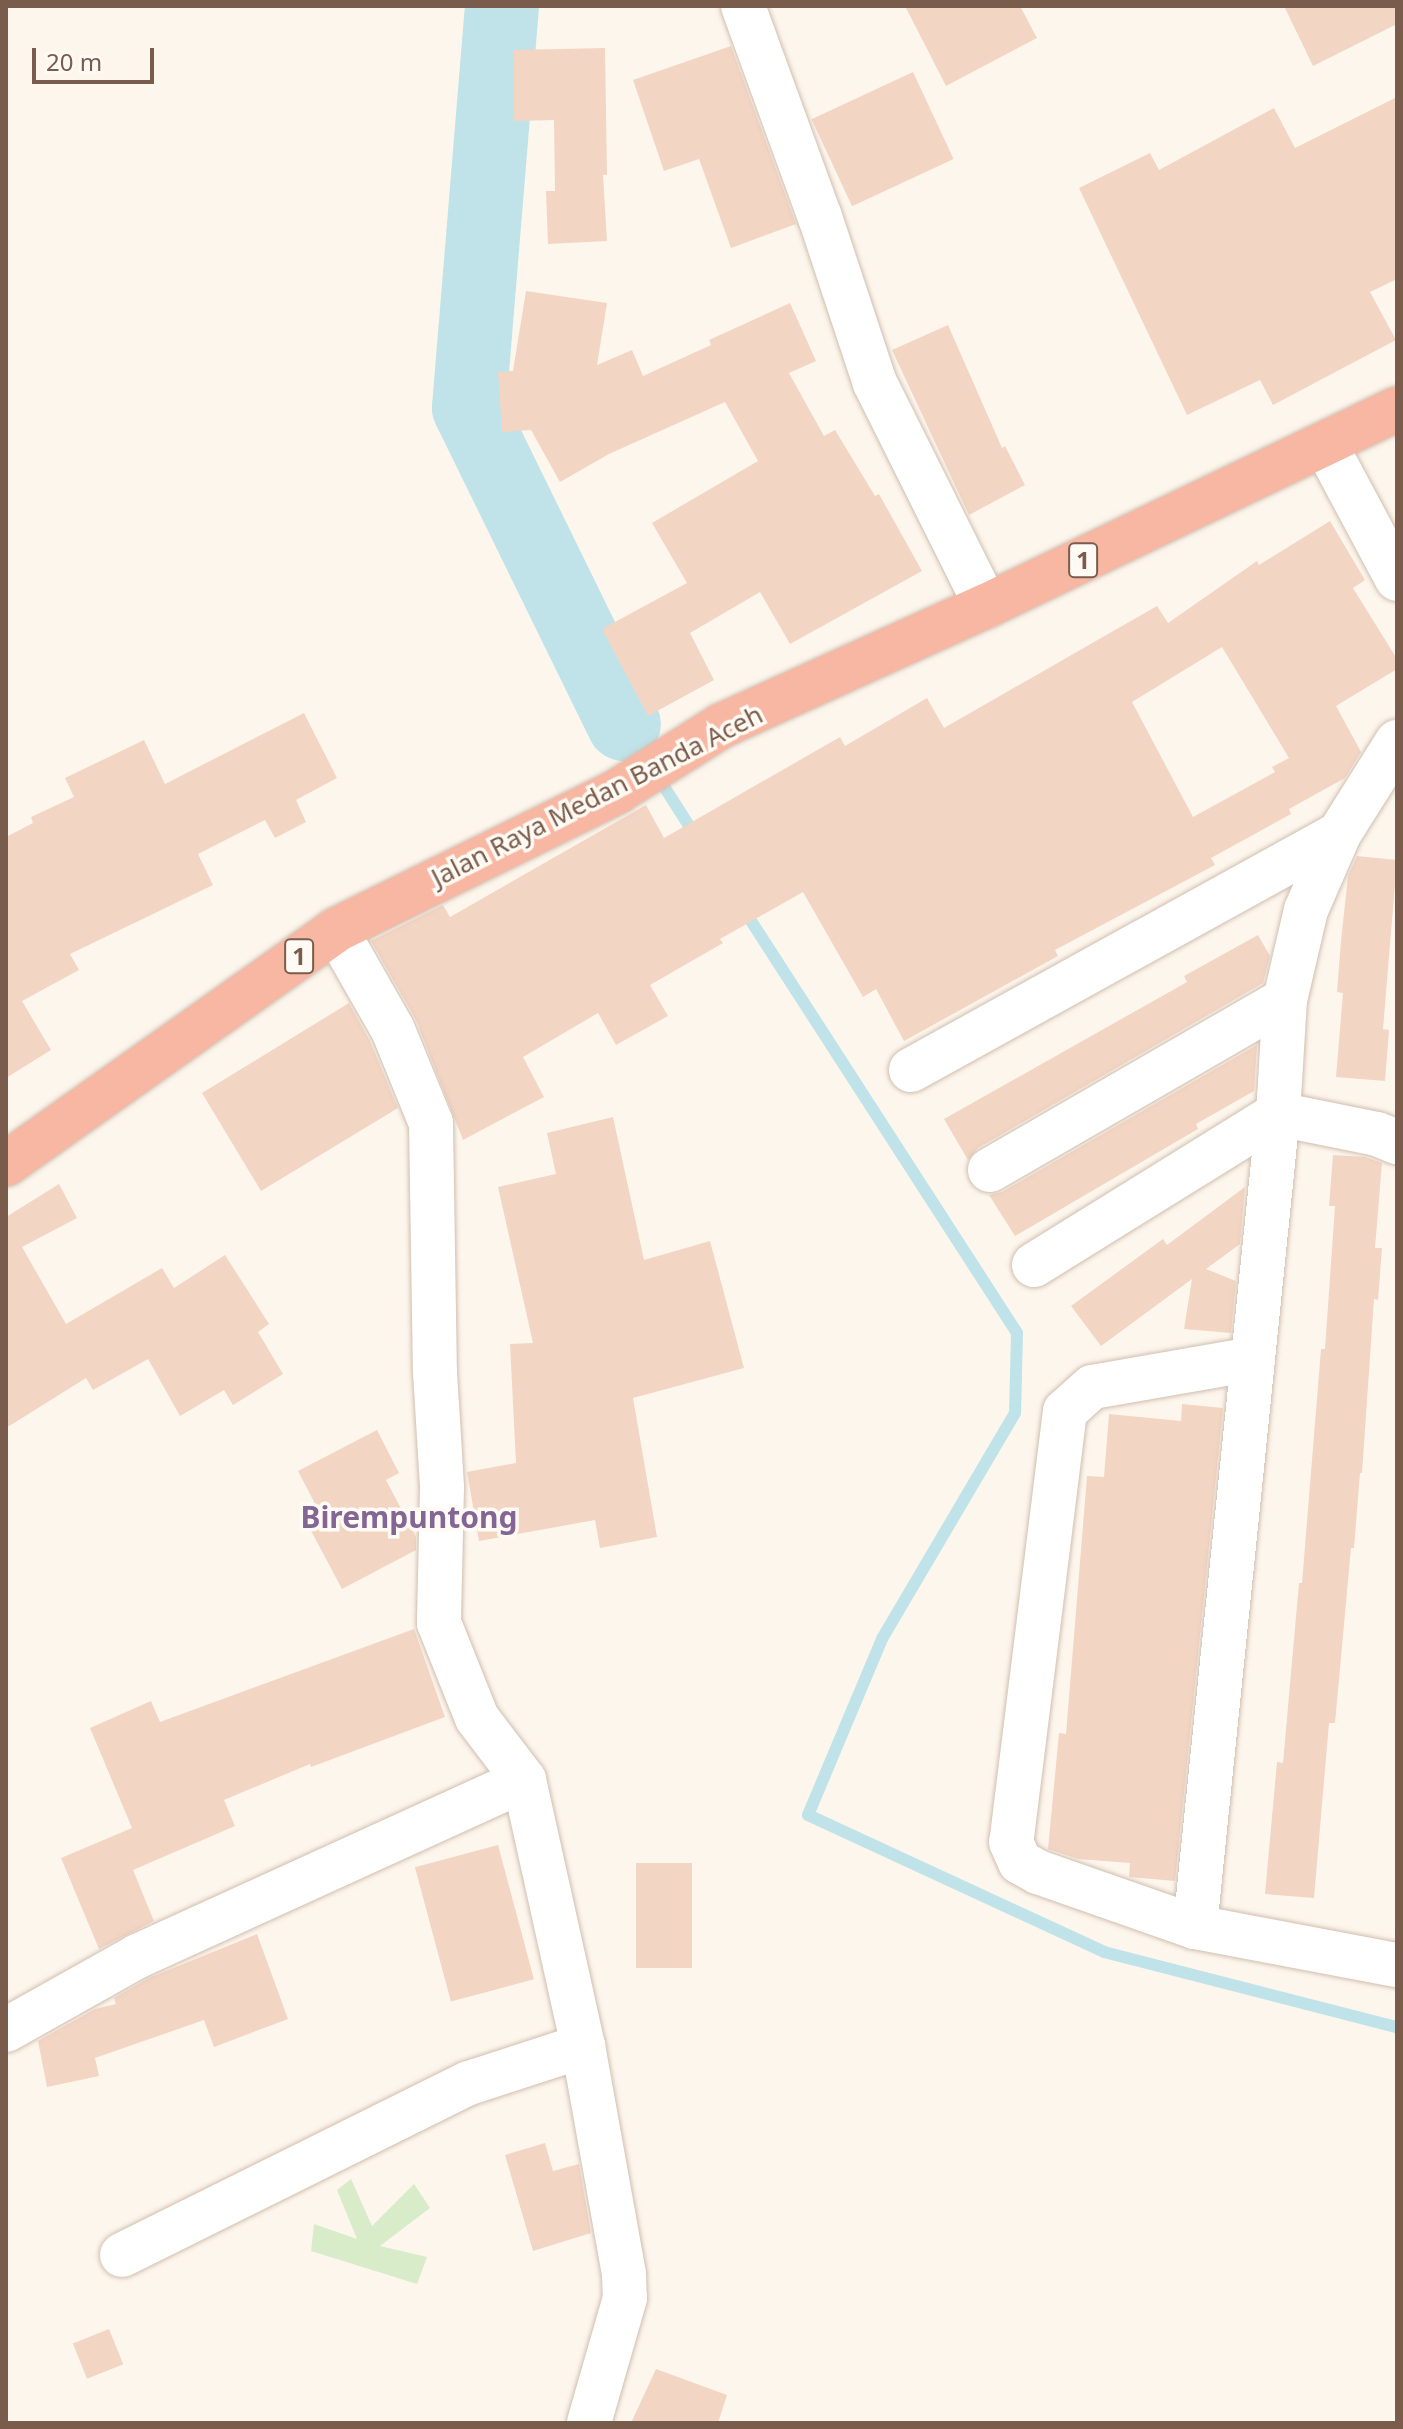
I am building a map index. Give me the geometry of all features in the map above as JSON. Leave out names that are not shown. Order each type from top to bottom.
[{"type":"highway","name":"Jalan Raya Medan Banda Aceh","points":[[6,1164],[336,930],[618,791],[721,726],[767,708],[986,606],[1397,409]]},
{"type":"street","points":[[743,6],[820,217],[875,383],[986,606]]},
{"type":"street","points":[[1325,444],[1397,579]]},
{"type":"street","points":[[1195,1927],[1278,1114],[1285,1000],[1306,910],[1339,834],[1397,742]]},
{"type":"street","points":[[911,1070],[1339,834]]},
{"type":"street","points":[[336,930],[393,1030],[431,1123],[435,1372],[442,1488],[439,1623],[477,1718],[524,1780],[583,2046],[624,2274],[625,2298],[589,2423]]},
{"type":"street","points":[[990,1170],[1285,1000]]},
{"type":"street","points":[[1034,1265],[1278,1114],[1377,1134],[1397,1142]]},
{"type":"street","points":[[1253,1359],[1092,1387],[1065,1411],[1011,1842],[1020,1862],[1038,1872],[1195,1927],[1397,1965]]},
{"type":"street","points":[[6,2030],[138,1956],[524,1780]]},
{"type":"street","points":[[122,2255],[469,2083],[583,2046]]},
{"type":"green space","points":[[351,2179],[372,2226],[414,2184],[430,2208],[380,2246],[427,2257],[417,2284],[311,2251],[314,2224],[357,2239],[337,2190]]},
{"type":"building","points":[[905,6],[1020,6],[1037,38],[946,86]]},
{"type":"building","points":[[1284,6],[1397,6],[1397,24],[1313,66]]},
{"type":"building","points":[[731,46],[796,224],[731,248],[699,159],[664,171],[633,80]]},
{"type":"building","points":[[605,48],[607,175],[603,175],[607,241],[548,244],[546,191],[555,191],[554,120],[514,121],[514,50]]},
{"type":"building","points":[[913,72],[954,159],[852,206],[811,119]]},
{"type":"building","points":[[1397,97],[1397,279],[1370,292],[1396,340],[1273,405],[1260,380],[1187,415],[1079,188],[1150,153],[1159,170],[1274,108],[1295,148]]},
{"type":"building","points":[[526,291],[607,303],[597,365],[632,350],[643,376],[711,345],[709,340],[790,303],[816,361],[789,373],[824,436],[835,430],[875,496],[879,494],[922,571],[790,644],[760,592],[690,633],[714,680],[648,716],[602,629],[687,583],[652,523],[758,461],[725,402],[609,454],[560,482],[531,430],[502,432],[498,372],[513,371]]},
{"type":"building","points":[[948,325],[1002,448],[1005,446],[1025,485],[969,515],[892,350]]},
{"type":"building","points":[[1330,521],[1365,580],[1353,588],[1397,659],[1397,669],[1336,706],[1361,752],[1345,778],[1289,809],[1291,814],[1211,858],[1215,865],[1055,950],[1058,956],[904,1041],[876,989],[863,997],[803,892],[720,939],[723,943],[650,985],[668,1016],[616,1045],[598,1013],[523,1057],[544,1097],[463,1140],[416,1020],[371,941],[443,905],[450,917],[646,805],[664,838],[840,737],[845,746],[927,698],[944,728],[1157,606],[1168,623],[1257,561],[1259,565]],"holes":[[[1222,647],[1289,758],[1272,767],[1275,772],[1193,817],[1132,702]]]},
{"type":"building","points":[[304,713],[337,778],[296,800],[306,822],[275,838],[265,820],[198,854],[213,885],[70,954],[79,970],[22,1001],[51,1050],[6,1078],[6,837],[33,823],[31,817],[74,797],[65,778],[144,740],[165,784]]},
{"type":"building","points":[[1357,856],[1397,860],[1383,1029],[1389,1030],[1385,1081],[1336,1077],[1343,993],[1337,992],[1341,941],[1348,876]]},
{"type":"building","points":[[1258,935],[1270,956],[1263,983],[978,1148],[968,1160],[944,1119],[1187,982],[1184,976]]},
{"type":"building","points":[[349,1003],[370,1041],[398,1108],[261,1191],[202,1093]]},
{"type":"building","points":[[1257,1045],[1254,1091],[1196,1124],[1198,1129],[1015,1236],[989,1195],[1002,1192]]},
{"type":"building","points":[[613,1117],[644,1260],[710,1241],[744,1368],[633,1398],[657,1537],[600,1548],[595,1520],[479,1541],[467,1472],[516,1463],[510,1344],[533,1343],[498,1187],[556,1174],[547,1133]]},
{"type":"building","points":[[1333,1155],[1365,1157],[1382,1163],[1375,1248],[1382,1248],[1378,1300],[1374,1299],[1362,1473],[1354,1548],[1351,1548],[1335,1723],[1329,1723],[1314,1898],[1265,1894],[1277,1762],[1283,1763],[1299,1583],[1302,1583],[1321,1349],[1325,1349],[1335,1206],[1329,1206]]},
{"type":"building","points":[[59,1184],[77,1218],[22,1247],[66,1324],[162,1268],[174,1288],[225,1255],[269,1324],[258,1332],[283,1374],[233,1405],[224,1390],[180,1416],[148,1359],[93,1390],[86,1378],[6,1428],[6,1217]]},
{"type":"building","points":[[1245,1187],[1240,1244],[1206,1269],[1236,1281],[1231,1333],[1184,1329],[1192,1279],[1101,1346],[1071,1306],[1163,1239],[1167,1245]]},
{"type":"building","points":[[1182,1404],[1223,1408],[1175,1881],[1129,1877],[1130,1863],[1078,1859],[1048,1849],[1059,1733],[1066,1734],[1087,1476],[1104,1477],[1109,1414],[1181,1421]]},
{"type":"building","points":[[377,1430],[399,1473],[386,1480],[416,1537],[416,1550],[342,1589],[309,1527],[323,1519],[298,1471]]},
{"type":"building","points":[[414,1629],[445,1717],[311,1767],[310,1764],[224,1800],[235,1826],[133,1870],[154,1921],[99,1949],[61,1858],[132,1828],[90,1728],[151,1701],[160,1722]]},
{"type":"building","points":[[498,1845],[534,1979],[451,2002],[415,1867]]},
{"type":"building","points":[[636,1863],[692,1863],[692,1968],[636,1968]]},
{"type":"building","points":[[257,1934],[288,2019],[214,2047],[204,2020],[95,2058],[99,2076],[47,2087],[38,2041],[95,2009],[116,2004],[114,1998],[149,1978]]},
{"type":"building","points":[[545,2143],[553,2171],[579,2164],[591,2233],[533,2251],[505,2155]]},
{"type":"building","points":[[109,2329],[123,2364],[87,2379],[73,2344]]},
{"type":"building","points":[[656,2369],[727,2395],[718,2423],[631,2423]]},
{"type":"waterway","points":[[502,6],[469,408],[624,724]]},
{"type":"waterway","points":[[624,724],[697,838]]},
{"type":"waterway","points":[[744,910],[1017,1333],[1015,1413],[882,1639],[808,1815],[1104,1952],[1397,2027]]},
{"type":"district","name":"Birempuntong","points":[[409,1517]]}]
